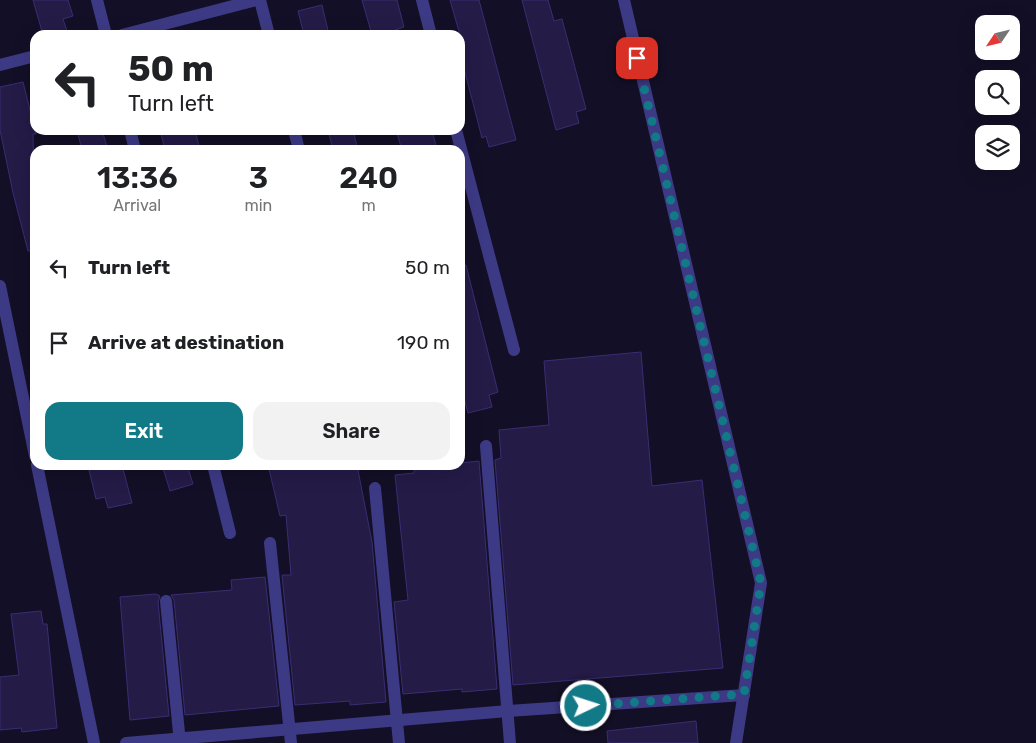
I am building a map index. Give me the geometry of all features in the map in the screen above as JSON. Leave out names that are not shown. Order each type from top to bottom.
[{"type":"street","points":[[97,0],[105,30]]},
{"type":"street","points":[[141,30],[258,0],[267,30]]},
{"type":"street","points":[[422,0],[430,30]]},
{"type":"street","points":[[624,0],[761,583],[736,743]]},
{"type":"street","points":[[0,65],[30,57]]},
{"type":"street","points":[[465,164],[514,350]]},
{"type":"street","points":[[0,286],[30,432]]},
{"type":"street","points":[[486,446],[510,743]]},
{"type":"street","points":[[38,470],[94,743]]},
{"type":"street","points":[[214,470],[230,533]]},
{"type":"street","points":[[375,488],[399,743]]},
{"type":"street","points":[[270,543],[290,743]]},
{"type":"street","points":[[166,601],[180,742]]},
{"type":"street","points":[[126,743],[180,742],[289,730],[508,711],[744,694]]},
{"type":"building","points":[[33,0],[68,0],[73,16],[63,19],[67,30],[42,30]]},
{"type":"building","points":[[362,0],[397,0],[404,27],[395,30],[371,30]]},
{"type":"building","points":[[450,0],[479,0],[516,140],[489,147],[486,136],[482,138],[465,72],[465,30],[459,30]]},
{"type":"building","points":[[522,0],[548,0],[554,21],[562,19],[586,109],[576,112],[579,123],[556,130]]},
{"type":"building","points":[[322,5],[328,30],[303,30],[298,11]]},
{"type":"building","points":[[23,82],[30,110],[30,135],[33,135],[33,145],[30,145],[30,251],[28,251],[13,193],[0,130],[0,87]]},
{"type":"building","points":[[78,135],[104,135],[106,145],[81,145]]},
{"type":"building","points":[[161,135],[196,135],[199,145],[164,145]]},
{"type":"building","points":[[329,135],[354,135],[357,145],[332,145]]},
{"type":"building","points":[[398,135],[433,135],[436,145],[400,145]]},
{"type":"building","points":[[465,265],[498,392],[489,395],[492,407],[468,413],[465,402]]},
{"type":"building","points":[[641,352],[652,486],[702,480],[723,668],[513,685],[495,460],[501,458],[499,430],[549,425],[544,361]]},
{"type":"building","points":[[479,461],[497,689],[462,692],[462,689],[403,694],[394,602],[408,600],[395,475],[414,473],[414,470],[465,470],[465,463]]},
{"type":"building","points":[[89,470],[123,470],[132,503],[108,508],[105,497],[96,499]]},
{"type":"building","points":[[164,470],[189,470],[193,484],[170,491]]},
{"type":"building","points":[[269,470],[358,470],[372,542],[386,702],[350,705],[350,701],[295,705],[282,575],[291,575],[286,515],[280,516]]},
{"type":"building","points":[[265,577],[279,706],[185,715],[174,600],[171,595],[232,590],[231,580]]},
{"type":"building","points":[[156,594],[160,596],[158,602],[169,716],[130,720],[120,597]]},
{"type":"building","points":[[41,611],[43,624],[47,624],[57,728],[22,732],[21,728],[0,730],[0,677],[19,675],[11,614]]},
{"type":"building","points":[[696,721],[698,743],[608,743],[607,731]]},
{"type":"route","points":[[586,706],[744,694],[761,583],[637,58]]}]
